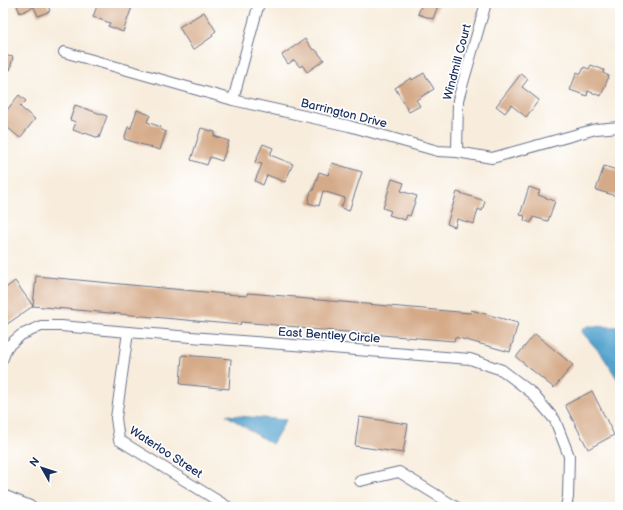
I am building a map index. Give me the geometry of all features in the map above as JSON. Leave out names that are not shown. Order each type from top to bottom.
[{"type":"street","points":[[233,100],[260,3]]},
{"type":"street","name":"Windmill Court","points":[[457,152],[458,100],[486,3]]},
{"type":"street","name":"Barrington Drive","points":[[64,52],[233,100],[349,126],[438,151],[457,152],[492,158],[596,129],[620,127]]},
{"type":"street","name":"East Bentley Circle","points":[[3,358],[7,347],[21,335],[41,326],[61,326],[470,359],[502,370],[532,393],[555,420],[569,456],[568,497],[566,507]]},
{"type":"street","name":"Waterloo Street","points":[[128,332],[116,418],[119,440],[228,507]]},
{"type":"street","points":[[360,481],[399,472],[456,507]]},
{"type":"street","points":[[3,496],[30,507]]},
{"type":"water","points":[[588,326],[620,327],[620,383],[602,355],[582,332],[583,329]]},
{"type":"water","points":[[226,415],[286,420],[272,444]]},
{"type":"building","points":[[16,3],[47,3],[50,11],[38,16],[34,7],[20,13]]},
{"type":"building","points":[[98,3],[121,3],[132,7],[123,32],[108,26],[110,23],[93,17]]},
{"type":"building","points":[[422,3],[439,3],[433,19],[418,14]]},
{"type":"building","points":[[204,12],[216,31],[212,34],[213,36],[193,50],[179,27]]},
{"type":"building","points":[[305,39],[313,50],[315,49],[324,60],[307,72],[302,65],[300,67],[294,60],[288,64],[282,55]]},
{"type":"building","points":[[3,55],[13,57],[10,70],[3,69]]},
{"type":"building","points":[[591,65],[604,70],[603,73],[609,76],[601,96],[588,91],[587,96],[570,90],[577,72],[581,74],[584,67],[589,69]]},
{"type":"building","points":[[424,73],[434,89],[416,100],[420,106],[409,112],[395,88],[411,78],[412,80]]},
{"type":"building","points":[[521,74],[528,79],[522,87],[539,100],[526,117],[511,105],[505,113],[496,106]]},
{"type":"building","points":[[19,95],[26,101],[20,107],[35,119],[20,138],[8,128],[3,134],[3,115]]},
{"type":"building","points":[[75,105],[107,116],[99,138],[73,130],[76,122],[70,120]]},
{"type":"building","points":[[137,110],[150,115],[147,122],[161,127],[160,129],[166,132],[160,150],[124,139],[128,127],[131,128]]},
{"type":"building","points":[[201,128],[215,132],[214,136],[229,141],[222,161],[210,157],[207,165],[191,160]]},
{"type":"building","points":[[263,144],[273,148],[270,155],[293,164],[285,182],[267,175],[263,185],[255,181],[262,164],[255,162]]},
{"type":"building","points":[[332,163],[362,172],[349,211],[341,208],[345,198],[323,191],[319,206],[308,203],[319,172],[328,175]]},
{"type":"building","points":[[604,166],[620,171],[620,197],[596,190]]},
{"type":"building","points":[[392,179],[404,183],[401,191],[417,196],[410,216],[407,215],[405,220],[389,215],[391,211],[383,208]]},
{"type":"building","points":[[529,187],[540,191],[538,195],[555,201],[548,221],[533,217],[531,223],[524,220],[525,216],[520,215]]},
{"type":"building","points":[[457,192],[485,201],[482,211],[478,209],[474,224],[457,219],[455,227],[447,224]]},
{"type":"building","points":[[36,276],[247,296],[247,293],[470,313],[471,310],[518,323],[510,352],[455,337],[454,341],[241,322],[240,325],[33,306]]},
{"type":"building","points":[[15,281],[33,306],[3,327],[3,290]]},
{"type":"building","points":[[535,334],[573,365],[554,388],[516,357]]},
{"type":"building","points":[[182,355],[231,359],[229,389],[180,384]]},
{"type":"building","points":[[592,391],[614,435],[588,449],[565,405]]},
{"type":"building","points":[[359,417],[408,424],[403,453],[355,446]]}]
